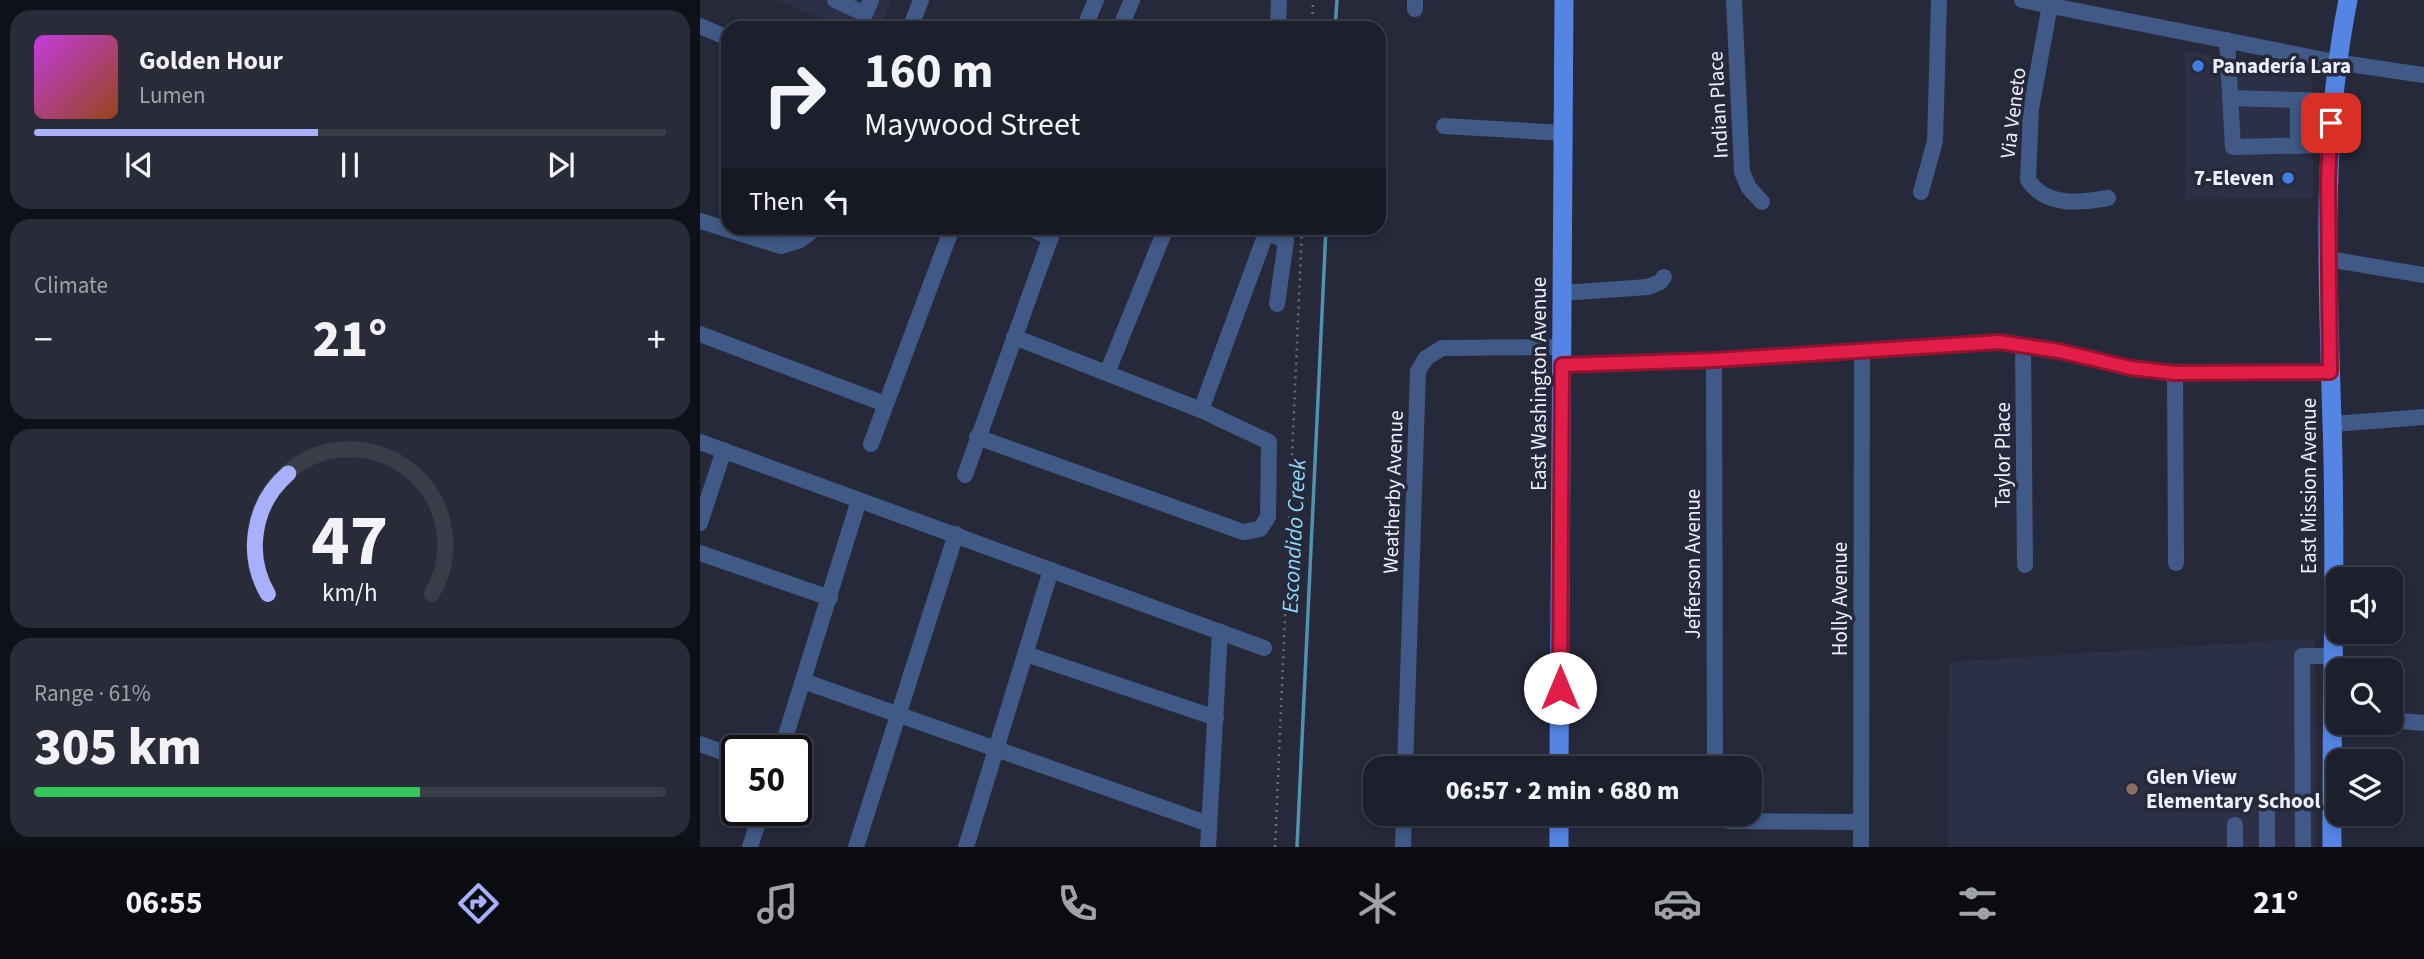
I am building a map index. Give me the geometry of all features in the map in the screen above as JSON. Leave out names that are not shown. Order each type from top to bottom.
[{"type":"main road","name":"East Washington Avenue","points":[[1559,756],[1564,0]]},
{"type":"main road","name":"East Mission Avenue","points":[[2332,656],[2333,424],[2328,259],[2330,145],[2336,62],[2347,0]]},
{"type":"main road","name":"East Mission Avenue","points":[[2332,847],[2335,735]]},
{"type":"main road","points":[[1559,826],[1559,847]]},
{"type":"street","points":[[835,0],[865,14],[871,0]]},
{"type":"street","points":[[913,21],[921,0]]},
{"type":"street","points":[[1087,21],[1096,0]]},
{"type":"street","points":[[1123,21],[1132,0]]},
{"type":"street","points":[[1278,21],[1279,0]]},
{"type":"street","name":"Indian Place","points":[[1734,0],[1742,172],[1749,188],[1762,202]]},
{"type":"street","points":[[1921,192],[1935,141],[1939,0]]},
{"type":"street","points":[[2022,0],[2336,62],[2424,75]]},
{"type":"street","name":"Via Veneto","points":[[2050,5],[2031,109],[2028,180],[2043,197],[2080,203],[2108,198]]},
{"type":"street","points":[[700,26],[721,35]]},
{"type":"street","points":[[2227,40],[2233,147],[2330,145]]},
{"type":"street","points":[[2230,98],[2333,101]]},
{"type":"street","points":[[2298,100],[2298,146]]},
{"type":"street","points":[[1444,126],[1563,133]]},
{"type":"street","points":[[700,221],[721,227]]},
{"type":"street","points":[[749,235],[781,246],[807,235]]},
{"type":"street","points":[[872,444],[949,235]]},
{"type":"street","points":[[965,475],[1051,235]]},
{"type":"street","points":[[1107,373],[1163,235]]},
{"type":"street","points":[[1201,410],[1265,235]]},
{"type":"street","points":[[1276,235],[1286,241],[1277,304]]},
{"type":"street","points":[[2328,259],[2424,275]]},
{"type":"street","points":[[1562,293],[1648,287],[1660,282],[1664,277]]},
{"type":"street","points":[[700,334],[886,404]]},
{"type":"street","points":[[978,438],[1244,532],[1260,529],[1268,517],[1269,442],[1201,410],[1014,337]]},
{"type":"street","name":"Weatherby Avenue","points":[[1405,756],[1418,372],[1426,358],[1442,348],[1562,356],[1714,360],[1999,342],[2059,351],[2131,368],[2175,373],[2330,372]]},
{"type":"street","name":"Taylor Place","points":[[2024,346],[2025,565]]},
{"type":"street","name":"Holly Avenue","points":[[1861,350],[1861,847]]},
{"type":"street","name":"Jefferson Avenue","points":[[1714,360],[1715,756]]},
{"type":"street","points":[[2175,373],[2176,563]]},
{"type":"street","points":[[2333,424],[2424,417]]},
{"type":"street","points":[[700,442],[1264,648]]},
{"type":"street","points":[[700,523],[724,450]]},
{"type":"street","points":[[785,735],[859,500]]},
{"type":"street","points":[[856,847],[956,534]]},
{"type":"street","points":[[700,553],[830,597]]},
{"type":"street","points":[[965,847],[1051,570]]},
{"type":"street","points":[[1208,847],[1220,632]]},
{"type":"street","points":[[1026,654],[1216,718]]},
{"type":"street","points":[[2303,847],[2302,656],[2332,656]]},
{"type":"street","points":[[803,681],[1209,824]]},
{"type":"street","points":[[2403,721],[2424,723]]},
{"type":"street","points":[[700,744],[721,751]]},
{"type":"street","points":[[2267,810],[2267,847]]},
{"type":"street","points":[[1762,821],[1861,822]]},
{"type":"street","points":[[2235,825],[2235,847]]},
{"type":"street","points":[[750,847],[757,826]]},
{"type":"street","points":[[1403,847],[1404,826]]},
{"type":"path","points":[[1312,21],[1313,0]]},
{"type":"path","points":[[1275,847],[1303,235]]},
{"type":"shaded area","points":[[776,0],[892,0],[883,21],[829,21]]},
{"type":"shaded area","points":[[2185,52],[2301,71],[2309,75],[2313,85],[2313,198],[2185,199]]},
{"type":"shaded area","name":"Glen View Elementary School","points":[[2286,640],[2315,641],[2316,847],[1948,847],[1949,662]]},
{"type":"waterway","name":"Escondido Creek","points":[[1336,21],[1337,0]]},
{"type":"waterway","name":"Escondido Creek","points":[[1297,847],[1326,235]]},
{"type":"place","name":"Panadería Lara","points":[[2198,66]]},
{"type":"place","name":"7-Eleven","points":[[2288,178]]},
{"type":"place","name":"Glen View Elementary School","points":[[2132,789]]},
{"type":"route","points":[[1560,688],[1562,365],[1714,360],[1999,342],[2059,351],[2131,368],[2175,373],[2330,372],[2328,179],[2331,123]]}]
